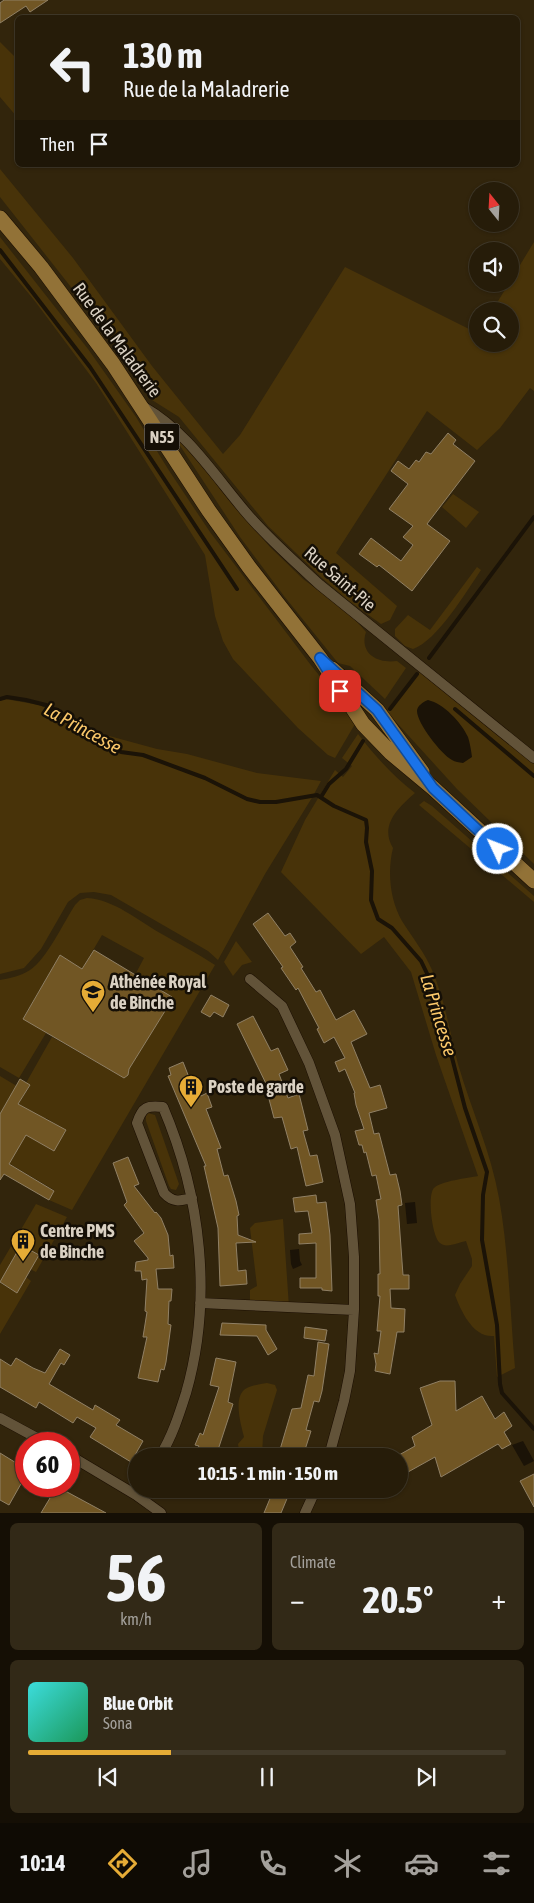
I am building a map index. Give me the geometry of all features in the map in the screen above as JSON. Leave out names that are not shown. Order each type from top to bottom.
[{"type":"main road","name":"Rue de la Maladrerie","points":[[0,218],[79,317],[142,406],[209,510],[320,658],[363,724],[391,753],[433,788],[534,881]]},
{"type":"street","name":"Rue Saint-Pie","points":[[142,406],[162,418],[179,433],[249,516],[320,585],[534,758]]},
{"type":"street","points":[[250,979],[282,1006],[309,1063],[335,1135],[350,1204],[354,1257],[354,1310],[350,1371],[331,1448]]},
{"type":"street","points":[[164,1448],[179,1415],[191,1376],[197,1340],[200,1303],[199,1244],[192,1198],[179,1148],[163,1107],[153,1106],[146,1108],[140,1115],[137,1123],[164,1193],[168,1198],[178,1202],[192,1198]]},
{"type":"street","points":[[200,1303],[354,1310]]},
{"type":"street","points":[[1,1420],[24,1432]]},
{"type":"street","points":[[80,1462],[128,1487]]},
{"type":"street","points":[[144,1498],[160,1513]]},
{"type":"street","points":[[305,1513],[312,1498]]},
{"type":"shaded area","points":[[0,42],[15,57],[15,115],[0,97]]},
{"type":"shaded area","points":[[0,169],[73,258],[152,366],[223,454],[240,435],[345,267],[469,329],[469,352],[519,352],[519,302],[497,302],[504,292],[519,292],[519,267],[534,242],[534,391],[530,388],[500,428],[477,450],[427,411],[336,553],[397,606],[390,620],[381,624],[349,601],[268,526],[179,417],[152,400],[104,329],[0,197]]},
{"type":"shaded area","points":[[0,237],[88,349],[136,417],[210,532],[335,695],[355,724],[335,758],[328,755],[298,728],[233,659],[223,641],[215,616],[205,555],[96,383],[34,300],[0,259]]},
{"type":"shaded area","points":[[171,432],[270,547],[303,579],[350,614],[366,632],[365,646],[371,656],[383,661],[397,661],[406,668],[385,699],[350,666],[338,663],[284,596],[240,537]]},
{"type":"shaded area","points":[[453,494],[479,512],[466,528],[442,507]]},
{"type":"shaded area","points":[[477,567],[481,570],[459,603],[432,636],[413,649],[405,646],[395,636],[395,629],[408,615],[430,630]]},
{"type":"shaded area","points":[[420,672],[534,763],[534,864],[457,789],[387,712]]},
{"type":"shaded area","points":[[0,698],[39,705],[102,734],[157,749],[187,754],[257,773],[321,781],[265,874],[218,960],[208,951],[111,895],[94,892],[80,893],[68,902],[41,949],[24,968],[0,974]]},
{"type":"shaded area","points":[[428,700],[446,710],[465,731],[469,739],[472,757],[463,763],[453,761],[447,757],[430,738],[421,723],[417,709]]},
{"type":"shaded area","points":[[358,734],[399,780],[415,793],[397,810],[388,832],[393,848],[390,867],[392,895],[402,921],[426,957],[437,981],[458,1064],[486,1147],[499,1198],[505,1240],[515,1368],[497,1377],[494,1336],[480,1333],[474,1328],[464,1316],[455,1295],[472,1266],[472,1259],[466,1241],[443,1245],[437,1239],[433,1225],[431,1199],[434,1188],[448,1182],[478,1176],[436,1055],[411,972],[384,937],[361,954],[281,872],[305,820],[335,770],[343,777],[352,766],[342,758]]},
{"type":"shaded area","points":[[424,801],[534,896],[534,902],[419,805]]},
{"type":"shaded area","points":[[87,898],[107,902],[125,911],[215,965],[72,1210],[49,1200],[54,1190],[0,1158],[0,1142],[16,1152],[32,1125],[40,1129],[34,1139],[53,1151],[66,1131],[46,1118],[44,1121],[38,1115],[18,1104],[30,1086],[26,1083],[52,1037],[124,1078],[128,1075],[129,1069],[165,1011],[171,997],[135,975],[144,958],[102,935],[82,969],[60,955],[23,1018],[46,1033],[19,1078],[0,1067],[0,980],[23,974],[36,965],[48,950],[75,905],[80,900]]},
{"type":"shaded area","points":[[236,941],[252,962],[242,965],[233,976],[224,962]]},
{"type":"shaded area","points":[[0,1076],[20,1088],[9,1098],[0,1114]]},
{"type":"shaded area","points":[[148,1113],[155,1115],[179,1184],[176,1190],[171,1189],[169,1186],[146,1121]]},
{"type":"shaded area","points":[[415,1202],[417,1223],[407,1224],[405,1203]]},
{"type":"shaded area","points":[[36,1204],[67,1217],[36,1272],[30,1269],[38,1255],[21,1245],[0,1282],[0,1265]]},
{"type":"shaded area","points":[[283,1219],[289,1307],[250,1305],[250,1290],[257,1286],[250,1228],[255,1223]]},
{"type":"shaded area","points":[[299,1249],[302,1265],[293,1269],[290,1250]]},
{"type":"shaded area","points":[[26,1277],[31,1281],[0,1334],[0,1283],[17,1293]]},
{"type":"shaded area","points":[[267,1383],[275,1385],[277,1390],[263,1436],[262,1448],[239,1448],[238,1444],[244,1437],[239,1411],[240,1397],[242,1392],[254,1385]]},
{"type":"shaded area","points":[[523,1441],[534,1461],[524,1466],[512,1445]]},
{"type":"building","points":[[4,0],[48,0],[30,12],[26,6],[0,23],[0,3]]},
{"type":"building","points":[[448,433],[456,440],[453,444],[475,461],[427,524],[450,541],[412,591],[379,565],[377,567],[359,554],[371,538],[401,561],[413,545],[403,537],[413,526],[389,509],[408,484],[391,471],[398,461],[409,469],[416,460],[419,462],[426,452],[431,454]]},
{"type":"building","points":[[268,913],[285,936],[290,933],[296,942],[290,947],[316,992],[320,990],[336,1020],[354,1010],[367,1034],[351,1042],[370,1088],[380,1085],[387,1108],[369,1113],[374,1134],[379,1133],[390,1175],[396,1174],[402,1205],[398,1206],[403,1275],[409,1275],[409,1289],[390,1289],[391,1308],[405,1309],[404,1332],[397,1332],[390,1374],[375,1371],[374,1353],[378,1354],[381,1331],[377,1331],[380,1296],[378,1296],[378,1274],[380,1274],[379,1220],[376,1200],[381,1199],[376,1175],[372,1176],[366,1152],[364,1153],[362,1145],[359,1145],[355,1131],[364,1129],[356,1105],[355,1093],[345,1069],[339,1072],[335,1062],[345,1058],[334,1037],[324,1043],[317,1029],[319,1028],[298,988],[296,990],[281,968],[283,967],[253,924]]},
{"type":"building","points":[[94,950],[172,997],[129,1069],[128,1075],[124,1078],[23,1019],[60,955],[82,969]]},
{"type":"building","points":[[211,995],[229,1005],[223,1017],[214,1012],[210,1017],[201,1012]]},
{"type":"building","points":[[253,1016],[271,1051],[278,1048],[288,1070],[279,1074],[288,1098],[299,1094],[308,1130],[303,1131],[310,1156],[317,1155],[323,1182],[306,1186],[297,1147],[291,1149],[282,1117],[274,1118],[269,1099],[273,1098],[237,1024]]},
{"type":"building","points":[[183,1062],[192,1085],[195,1083],[201,1096],[207,1093],[212,1107],[206,1109],[221,1148],[217,1149],[224,1176],[228,1175],[236,1201],[239,1215],[237,1216],[238,1235],[256,1242],[236,1243],[238,1271],[246,1270],[247,1284],[220,1286],[218,1228],[204,1166],[206,1166],[168,1076],[171,1075],[169,1068]]},
{"type":"building","points":[[20,1079],[30,1085],[18,1104],[66,1130],[54,1151],[26,1135],[9,1164],[54,1191],[49,1200],[4,1174],[0,1180],[0,1114]]},
{"type":"building","points":[[128,1157],[139,1184],[134,1186],[161,1218],[168,1235],[170,1256],[173,1255],[174,1268],[156,1269],[158,1289],[172,1289],[171,1301],[169,1301],[168,1324],[171,1325],[166,1362],[164,1370],[161,1369],[158,1382],[138,1378],[147,1337],[143,1337],[147,1312],[145,1311],[147,1279],[142,1280],[141,1271],[135,1271],[136,1262],[148,1260],[148,1258],[134,1241],[144,1233],[124,1205],[127,1202],[113,1163]]},
{"type":"building","points":[[316,1195],[317,1203],[326,1202],[330,1235],[332,1291],[322,1290],[322,1288],[300,1288],[300,1278],[316,1278],[316,1243],[299,1244],[299,1234],[312,1233],[308,1211],[295,1212],[293,1198]]},
{"type":"building","name":"Centre PMS de Binche","points":[[21,1245],[39,1255],[17,1293],[0,1282]]},
{"type":"building","points":[[222,1323],[266,1325],[266,1330],[277,1349],[268,1355],[257,1336],[220,1335]]},
{"type":"building","points":[[305,1327],[327,1330],[325,1341],[304,1338]]},
{"type":"building","points":[[318,1342],[329,1344],[322,1391],[319,1402],[314,1401],[306,1430],[311,1431],[306,1448],[280,1448],[292,1409],[301,1408],[308,1375],[314,1376]]},
{"type":"building","points":[[60,1349],[70,1355],[64,1365],[61,1363],[49,1384],[93,1410],[95,1405],[120,1420],[116,1425],[143,1441],[139,1448],[128,1448],[128,1460],[90,1437],[96,1428],[77,1417],[73,1423],[39,1402],[36,1408],[0,1387],[0,1359],[11,1366],[16,1358],[45,1373]]},
{"type":"building","points":[[216,1358],[236,1362],[228,1402],[233,1404],[219,1448],[198,1448],[199,1446],[195,1445],[200,1433],[203,1435],[219,1387],[210,1385]]},
{"type":"building","points":[[440,1381],[455,1381],[456,1411],[482,1396],[495,1419],[504,1412],[512,1426],[504,1432],[511,1444],[502,1449],[498,1444],[441,1477],[435,1457],[408,1472],[408,1450],[415,1446],[412,1437],[432,1425],[420,1388]]},
{"type":"building","points":[[0,1453],[15,1462],[15,1494],[9,1505],[0,1500]]},
{"type":"building","points":[[534,1474],[534,1507],[520,1481]]},
{"type":"building","points":[[48,1497],[76,1497],[106,1513],[41,1513],[50,1498]]},
{"type":"building","points":[[270,1498],[287,1498],[281,1513],[264,1513]]},
{"type":"waterway","points":[[0,250],[90,367],[237,589]]},
{"type":"waterway","points":[[429,658],[534,517]]},
{"type":"waterway","points":[[390,709],[417,674]]},
{"type":"waterway","name":"La Princesse","points":[[0,699],[7,697],[46,705],[60,712],[101,742],[121,752],[143,755],[205,778],[247,799],[260,802],[276,802],[317,795],[334,806],[366,820],[366,842],[372,871],[371,900],[378,919],[392,928],[421,961],[434,988],[465,1108],[487,1172],[483,1195],[482,1240],[497,1325],[500,1384],[502,1393],[534,1429]]},
{"type":"waterway","points":[[455,709],[534,776]]},
{"type":"waterway","points":[[321,797],[329,784],[346,769],[363,741]]},
{"type":"place","name":"Athénée Royal de Binche","points":[[93,1013]]},
{"type":"place","name":"Poste de garde","points":[[191,1108]]},
{"type":"place","name":"Centre PMS de Binche","points":[[23,1262]]},
{"type":"route","points":[[340,691],[320,658],[377,710],[433,788],[498,849]]}]
